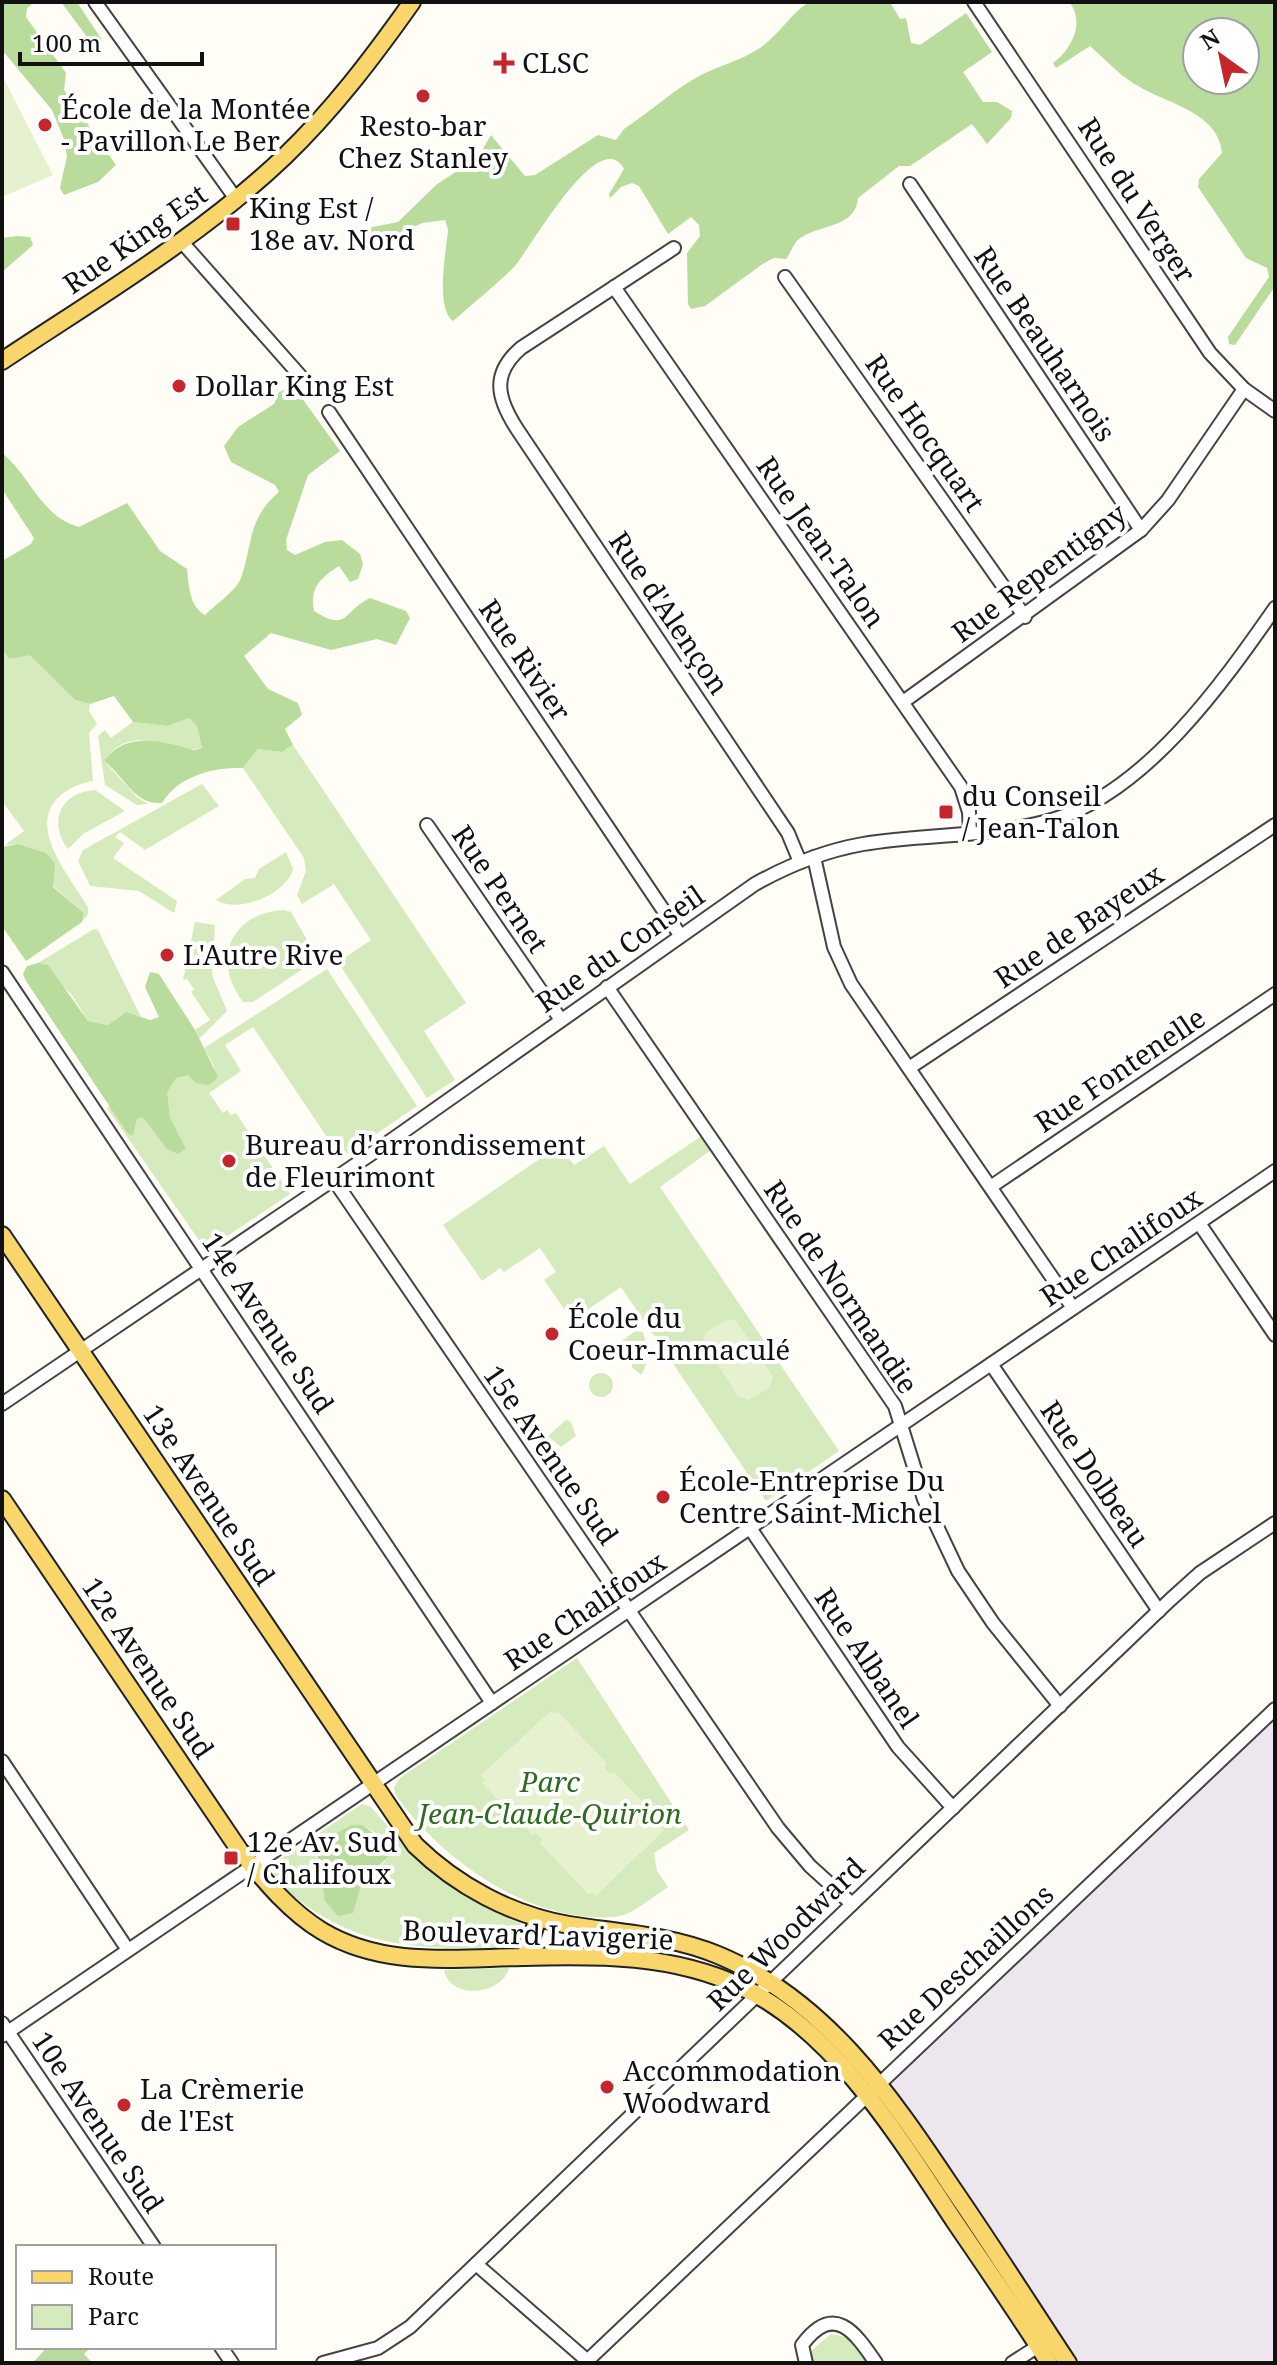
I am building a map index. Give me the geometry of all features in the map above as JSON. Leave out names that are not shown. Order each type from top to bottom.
[{"type":"main road","name":"Rue King Est","points":[[2,361],[181,241],[236,199],[329,111],[412,2]]},
{"type":"main road","name":"13e Avenue Sud","points":[[2,1235],[372,1785]]},
{"type":"main road","name":"12e Avenue Sud","points":[[2,1499],[253,1866]]},
{"type":"main road","name":"Boulevard Lavigerie","points":[[372,1785],[403,1831],[431,1860],[469,1888],[538,1918],[692,1945],[770,1982],[834,2034],[879,2082],[1045,2342],[1049,2363]]},
{"type":"main road","name":"Boulevard Lavigerie","points":[[253,1866],[283,1900],[322,1931],[377,1954],[427,1960],[525,1957],[668,1962],[715,1975],[756,1995],[818,2042],[866,2095],[1045,2342],[1068,2363]]},
{"type":"main road","points":[[525,1957],[538,1918]]},
{"type":"street","points":[[95,2],[236,199]]},
{"type":"street","name":"Rue du Verger","points":[[974,2],[1210,353],[1244,389],[1275,411]]},
{"type":"street","name":"Rue Beauharnois","points":[[910,184],[1141,530]]},
{"type":"street","points":[[181,241],[311,388]]},
{"type":"street","points":[[614,287],[674,248]]},
{"type":"street","name":"Rue Hocquart","points":[[785,277],[1025,617]]},
{"type":"street","name":"Rue d'Alençon","points":[[614,287],[521,348],[502,370],[498,390],[507,414],[788,833],[800,862]]},
{"type":"street","name":"Rue Jean-Talon","points":[[614,287],[961,787],[969,812],[970,833]]},
{"type":"street","name":"Rue Repentigny","points":[[903,702],[1025,617],[1141,530],[1168,500],[1244,389]]},
{"type":"street","name":"Rue Rivier","points":[[329,412],[680,935]]},
{"type":"street","name":"Rue du Conseil","points":[[2,1404],[204,1270],[755,884],[800,862],[865,844],[970,833],[1054,819],[1093,802],[1129,777],[1204,701],[1275,608]]},
{"type":"street","name":"Rue Pernet","points":[[427,825],[561,1020]]},
{"type":"street","name":"Rue de Bayeux","points":[[909,1068],[1275,825]]},
{"type":"street","points":[[814,857],[840,965],[1073,1308]]},
{"type":"street","name":"14e Avenue Sud","points":[[2,972],[492,1703]]},
{"type":"street","name":"Rue de Normandie","points":[[607,987],[895,1406],[924,1499],[958,1571],[993,1623],[1060,1706]]},
{"type":"street","name":"Rue Fontenelle","points":[[992,1186],[1275,994]]},
{"type":"street","name":"Rue Chalifoux","points":[[4,2030],[253,1866],[1275,1171]]},
{"type":"street","name":"15e Avenue Sud","points":[[334,1180],[790,1844],[852,1904]]},
{"type":"street","points":[[1199,1223],[1275,1335]]},
{"type":"street","name":"Rue Dolbeau","points":[[991,1364],[1159,1611]]},
{"type":"street","name":"Rue Woodward","points":[[323,2363],[366,2358],[410,2327],[1159,1611],[1200,1573],[1275,1523]]},
{"type":"street","name":"Rue Albanel","points":[[750,1528],[898,1747],[953,1808]]},
{"type":"street","name":"Rue Deschaillons","points":[[589,2362],[879,2082],[1275,1709]]},
{"type":"street","points":[[2,1761],[128,1950]]},
{"type":"street","name":"10e Avenue Sud","points":[[4,2030],[153,2245]]},
{"type":"street","points":[[476,2264],[589,2362]]},
{"type":"street","points":[[806,2363],[802,2345],[818,2330],[833,2324],[850,2329],[876,2363]]},
{"type":"street","points":[[1012,2363],[1045,2342]]},
{"type":"shaded area","points":[[1275,1709],[1275,2363],[1057,2363],[874,2090]]},
{"type":"green space","points":[[2,2],[35,2],[27,8],[26,17],[66,73],[64,90],[116,165],[98,182],[64,195],[60,188],[67,156],[64,139],[52,110],[2,50]]},
{"type":"green space","points":[[61,2],[77,2],[102,40],[96,45],[90,41]]},
{"type":"green space","points":[[809,2],[890,2],[900,19],[906,18],[911,43],[920,45],[966,13],[992,52],[963,72],[983,102],[997,102],[1012,111],[1011,118],[987,144],[972,124],[910,166],[899,166],[858,198],[850,216],[804,236],[796,242],[786,259],[774,258],[764,263],[705,306],[691,309],[688,304],[687,253],[700,236],[699,225],[691,217],[668,234],[639,186],[632,183],[621,187],[610,198],[609,194],[624,169],[613,159],[599,163],[582,175],[514,267],[453,321],[444,304],[443,292],[448,230],[445,220],[422,223],[369,250],[354,236],[358,230],[398,222],[436,185],[478,157],[491,135],[525,176],[535,175],[598,135],[616,140],[624,129],[685,85],[760,48]]},
{"type":"green space","points":[[1069,2],[1275,2],[1275,286],[1235,345],[1229,344],[1228,337],[1269,277],[1267,268],[1246,258],[1198,187],[1199,179],[1222,153],[1219,139],[1200,118],[1133,83],[1090,46],[1056,68],[1053,63],[1070,43],[1076,18]]},
{"type":"green space","points":[[2,80],[53,175],[2,197]]},
{"type":"green space","points":[[30,237],[33,245],[2,272],[2,238]]},
{"type":"green space","points":[[294,387],[340,451],[308,475],[286,540],[287,550],[295,555],[325,542],[342,540],[360,554],[363,564],[358,579],[350,582],[339,566],[322,579],[313,595],[314,611],[340,620],[370,598],[406,611],[410,618],[396,645],[377,639],[331,650],[271,633],[244,656],[268,689],[298,703],[302,715],[285,729],[293,745],[282,752],[258,749],[243,768],[220,769],[197,775],[177,786],[162,803],[144,800],[104,761],[113,751],[134,742],[158,742],[194,750],[202,748],[197,726],[189,718],[168,726],[133,722],[114,696],[90,704],[75,700],[30,655],[9,659],[2,649],[2,561],[31,544],[34,538],[2,489],[2,453],[45,505],[66,522],[79,527],[127,503],[160,551],[187,569],[193,601],[205,615],[238,583],[256,522],[279,492],[275,485],[231,462],[224,446],[238,427],[274,404],[279,392]]},
{"type":"green space","points":[[2,649],[9,659],[30,654],[75,700],[90,704],[89,711],[97,724],[89,733],[93,781],[72,788],[55,801],[47,827],[63,869],[88,907],[88,914],[82,922],[84,913],[53,886],[46,854],[18,844],[5,845],[24,831],[2,801]]},
{"type":"green space","points":[[189,718],[197,726],[202,748],[189,749],[139,740],[115,749],[104,761],[137,797],[148,804],[137,805],[105,785],[98,736],[105,730],[111,738],[133,722],[168,726]]},
{"type":"green space","points":[[293,745],[466,1003],[424,1031],[455,1080],[427,1098],[338,962],[371,940],[334,884],[302,904],[297,895],[306,871],[304,858],[243,768],[258,749],[282,752]]},
{"type":"green space","points":[[202,784],[219,806],[145,850],[120,832],[115,837],[124,843],[113,858],[177,901],[174,913],[139,891],[90,886],[78,861],[83,850]]},
{"type":"green space","points":[[95,790],[125,811],[83,834],[68,849],[59,829],[61,810],[73,796]]},
{"type":"green space","points":[[18,844],[46,853],[55,864],[53,887],[84,913],[82,922],[26,961],[2,926],[2,847]]},
{"type":"green space","points":[[286,852],[293,869],[289,878],[271,894],[260,900],[236,905],[216,900],[245,879],[255,878],[259,869]]},
{"type":"green space","points":[[291,912],[318,959],[253,1002],[243,1002],[228,970],[231,941],[250,920],[265,913]]},
{"type":"green space","points":[[195,922],[215,925],[212,975],[227,1011],[199,1039],[195,1030],[210,1020],[191,992],[194,989],[187,979],[183,980]]},
{"type":"green space","points":[[94,929],[98,930],[141,1017],[126,1012],[108,1025],[88,1021],[72,995],[38,963]]},
{"type":"green space","points":[[38,963],[48,965],[88,1021],[108,1025],[126,1012],[150,1020],[159,1017],[145,987],[150,972],[159,974],[195,1030],[218,1077],[209,1085],[196,1083],[188,1075],[176,1078],[167,1092],[170,1118],[186,1149],[178,1154],[166,1148],[143,1117],[137,1119],[133,1135],[128,1134],[26,981],[23,974],[27,966]]},
{"type":"green space","points":[[327,969],[417,1106],[341,1158],[253,1027],[225,1045],[241,1071],[209,1093],[223,1113],[227,1110],[231,1115],[236,1113],[290,1194],[214,1245],[203,1246],[107,1108],[184,1056],[215,1068],[204,1048]]},
{"type":"green space","points":[[709,1131],[718,1145],[660,1187],[839,1451],[766,1501],[621,1287],[572,1320],[544,1280],[556,1272],[540,1248],[504,1272],[500,1268],[482,1281],[443,1225],[560,1145],[574,1165],[604,1146],[630,1184]]},
{"type":"green space","points":[[728,1319],[736,1321],[773,1376],[770,1387],[749,1400],[738,1396],[703,1342],[705,1333]]},
{"type":"green space","points":[[635,1331],[643,1332],[647,1349],[641,1375],[632,1367],[632,1356],[628,1354],[618,1362],[609,1351]]},
{"type":"green space","points":[[601,1373],[610,1376],[613,1385],[610,1394],[601,1397],[592,1394],[589,1385],[592,1376]]},
{"type":"green space","points":[[566,1420],[571,1422],[576,1436],[561,1447],[548,1436]]},
{"type":"green space","name":"Parc Jean-Claude-Quirion","points":[[577,1658],[689,1830],[654,1853],[657,1871],[668,1887],[621,1916],[582,1916],[551,1910],[490,1882],[462,1864],[437,1842],[395,1794],[394,1787],[400,1778]]},
{"type":"green space","points":[[551,1711],[554,1714],[557,1711],[607,1763],[604,1767],[611,1774],[614,1772],[664,1824],[661,1827],[664,1830],[596,1896],[592,1892],[589,1895],[540,1843],[542,1839],[536,1833],[532,1835],[482,1783],[485,1780],[481,1775]]},
{"type":"green space","points":[[362,1804],[371,1807],[410,1852],[450,1885],[519,1920],[521,1924],[514,1944],[508,1947],[441,1947],[383,1940],[328,1920],[301,1902],[274,1879],[275,1863]],"holes":[[[351,1825],[363,1825],[385,1839],[385,1861],[361,1885],[316,1862],[316,1850],[331,1836]]]},
{"type":"green space","points":[[351,1825],[363,1825],[394,1850],[361,1885],[353,1913],[338,1916],[325,1901],[316,1850],[331,1836]]},
{"type":"green space","points":[[509,1968],[497,1984],[476,1991],[456,1987],[448,1980],[444,1970]]},
{"type":"green space","points":[[831,2334],[851,2338],[870,2363],[813,2363],[812,2350]]},
{"type":"green space","points":[[45,2349],[89,2349],[84,2354],[92,2363],[33,2363]]},
{"type":"place","name":"CLSC","points":[[504,63]]},
{"type":"place","name":"Resto-bar Chez Stanley","points":[[423,96]]},
{"type":"place","name":"École de la Montée - Pavillon Le Ber","points":[[45,125]]},
{"type":"place","name":"King Est / 18e av. Nord","points":[[233,224]]},
{"type":"place","name":"Dollar King Est","points":[[179,386]]},
{"type":"place","name":"du Conseil / Jean-Talon","points":[[946,812]]},
{"type":"place","name":"L'Autre Rive","points":[[167,955]]},
{"type":"place","name":"Bureau d'arrondissement de Fleurimont","points":[[229,1161]]},
{"type":"place","name":"École du Coeur-Immaculé","points":[[552,1334]]},
{"type":"place","name":"École-Entreprise Du Centre Saint-Michel","points":[[663,1497]]},
{"type":"place","name":"12e Av. Sud / Chalifoux","points":[[231,1858]]},
{"type":"place","name":"Accommodation Woodward","points":[[607,2087]]},
{"type":"place","name":"La Crèmerie de l'Est","points":[[124,2105]]}]
